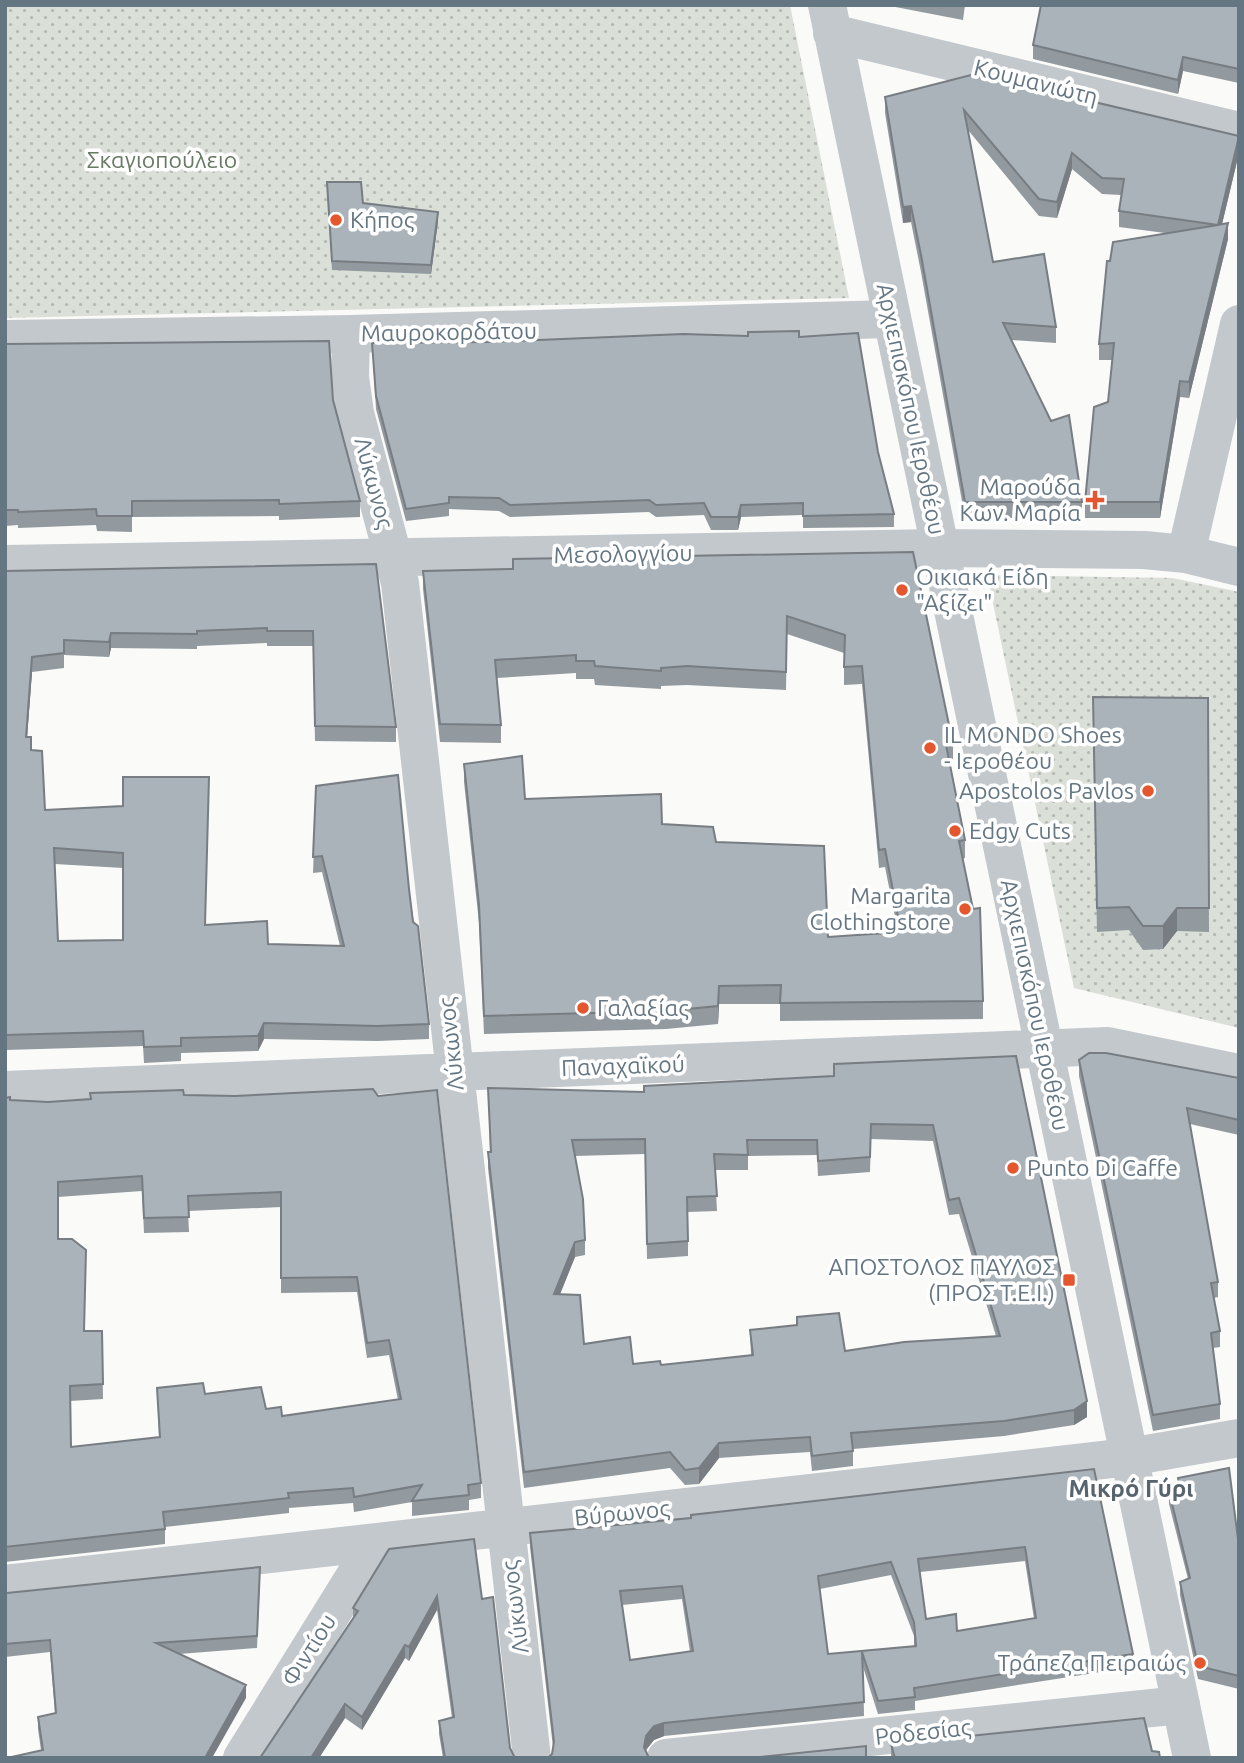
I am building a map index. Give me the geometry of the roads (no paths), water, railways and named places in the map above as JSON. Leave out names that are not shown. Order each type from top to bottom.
[{"type":"street","name":"Κουμανιώτη","points":[[830,19],[1239,131]]},
{"type":"street","name":"Αρχιεπισκόπου Ιεροθέου","points":[[830,19],[1192,1758]]},
{"type":"street","name":"Μαυροκορδάτου","points":[[5,339],[351,334],[892,318]]},
{"type":"street","points":[[1186,554],[1239,324]]},
{"type":"street","name":"Λύκωνος","points":[[351,334],[350,377],[355,413],[395,558],[532,1758]]},
{"type":"street","name":"Μεσολογγίου","points":[[5,565],[940,548],[1144,550],[1186,554],[1239,567]]},
{"type":"street","name":"Παναχαϊκού","points":[[5,1090],[1108,1045],[1239,1073]]},
{"type":"street","name":"Βύρωνος","points":[[5,1584],[1129,1457],[1239,1438]]},
{"type":"street","name":"Φιντίου","points":[[242,1758],[376,1542]]},
{"type":"street","name":"Ροδεσίας","points":[[666,1758],[1181,1705]]},
{"type":"place","name":"Κήπος","points":[[336,220]]},
{"type":"place","name":"Μαρούδα Κων. Μαρία","points":[[1095,500]]},
{"type":"place","name":"Οικιακά Είδη \"Αξίζει\"","points":[[902,590]]},
{"type":"place","name":"IL MONDO Shoes - Ιεροθέου","points":[[930,748]]},
{"type":"place","name":"Apostolos Pavlos","points":[[1148,791]]},
{"type":"place","name":"Edgy Cuts","points":[[955,831]]},
{"type":"place","name":"Margarita Clothingstore","points":[[965,909]]},
{"type":"place","name":"Γαλαξίας","points":[[583,1008]]},
{"type":"place","name":"Punto Di Caffe","points":[[1013,1168]]},
{"type":"place","name":"ΑΠΟΣΤΟΛΟΣ ΠΑΥΛΟΣ (ΠΡΟΣ Τ.Ε.Ι.)","points":[[1069,1280]]},
{"type":"place","name":"Τράπεζα Πειραιώς","points":[[1200,1663]]},
{"type":"district","name":"Μικρό Γύρι","points":[[1131,1489]]},
{"type":"park label","name":"Σκαγιοπούλειο","points":[[162,160]]}]
